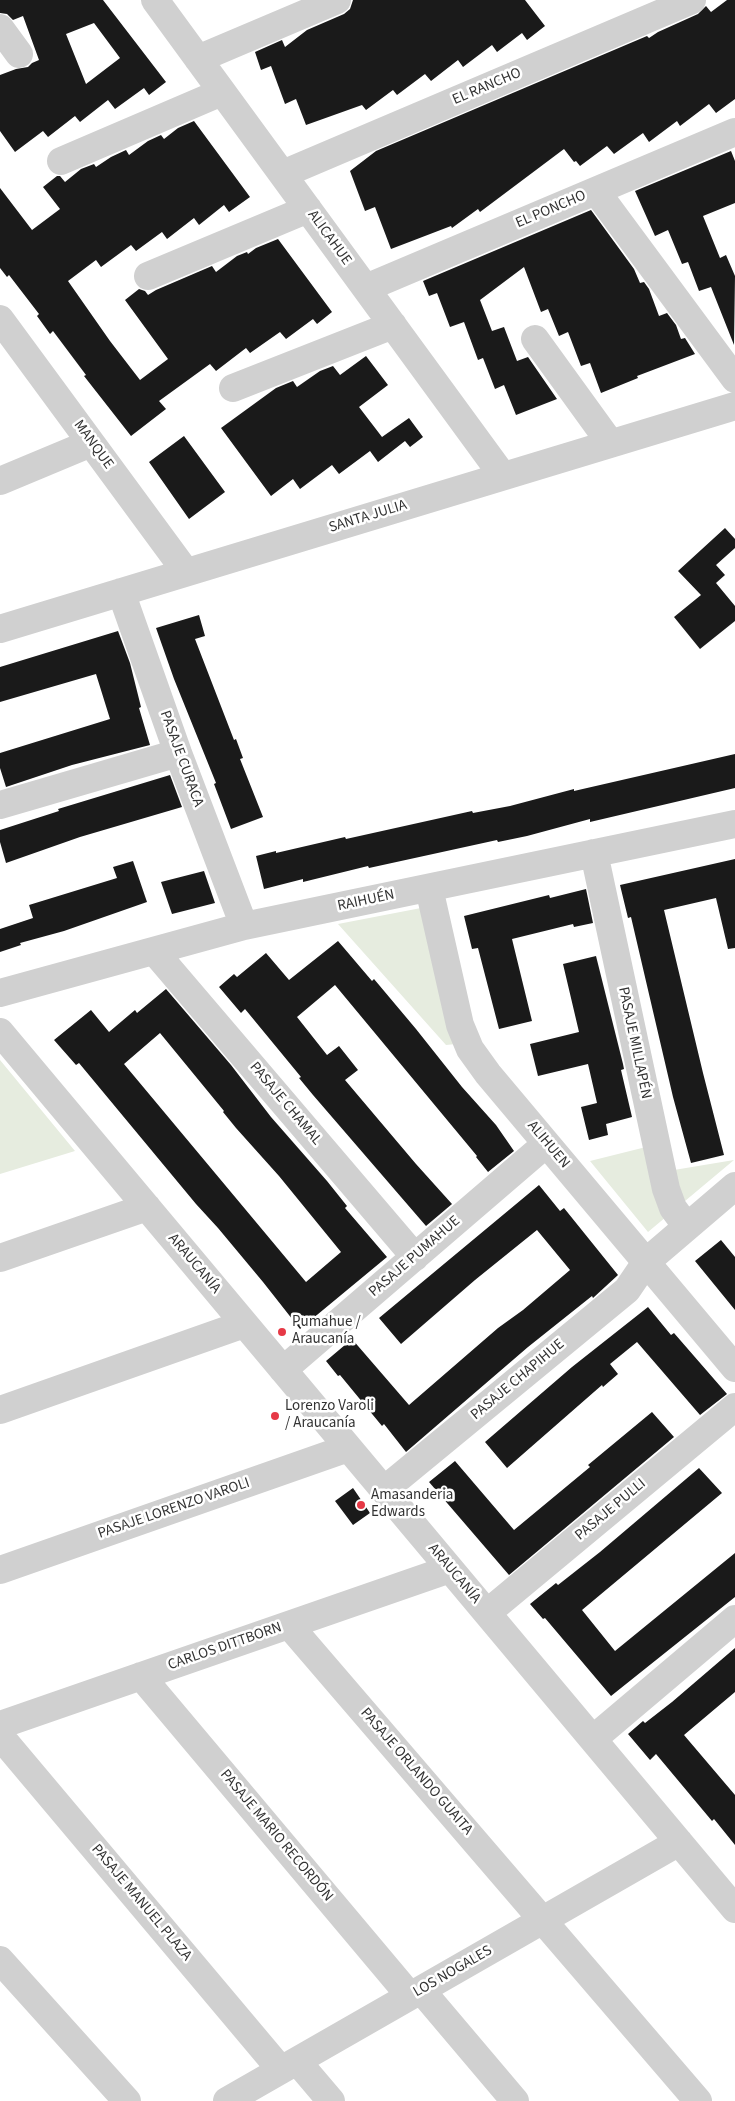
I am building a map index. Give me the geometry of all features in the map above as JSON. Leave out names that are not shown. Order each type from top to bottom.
[{"type":"street","name":"ALICAHUE","points":[[155,0],[503,476]]},
{"type":"street","points":[[198,59],[337,0]]},
{"type":"street","name":"EL RANCHO","points":[[283,174],[692,0]]},
{"type":"street","points":[[0,28],[19,54]]},
{"type":"street","points":[[61,161],[222,92]]},
{"type":"street","name":"EL PONCHO","points":[[366,288],[734,135]]},
{"type":"street","points":[[596,191],[735,379]]},
{"type":"street","points":[[148,276],[308,209]]},
{"type":"street","name":"MANQUE","points":[[0,319],[10,350],[91,443],[186,572]]},
{"type":"street","points":[[233,388],[393,325]]},
{"type":"street","points":[[535,339],[610,444]]},
{"type":"street","name":"SANTA JULIA","points":[[0,629],[735,406]]},
{"type":"street","points":[[0,481],[91,443]]},
{"type":"street","name":"PASAJE CURACA","points":[[121,592],[178,753],[244,926]]},
{"type":"street","points":[[0,805],[178,753]]},
{"type":"street","name":"RAIHUÉN","points":[[0,993],[244,926],[735,824]]},
{"type":"street","name":"PASAJE MILLAPÉN","points":[[594,853],[666,1189],[672,1208],[687,1228]]},
{"type":"street","name":"ALIHUEN","points":[[429,888],[460,1025],[470,1049],[488,1074],[546,1144],[735,1368]]},
{"type":"street","name":"PASAJE CHAMAL","points":[[154,951],[415,1257]]},
{"type":"street","name":"ARAUCANÍA","points":[[0,1032],[735,1909]]},
{"type":"street","name":"PASAJE PUMAHUE","points":[[283,1370],[546,1144]]},
{"type":"street","name":"PASAJE CHAPIHUE","points":[[384,1490],[627,1290],[646,1262],[735,1186]]},
{"type":"street","points":[[0,1258],[147,1207]]},
{"type":"street","points":[[0,1410],[244,1324]]},
{"type":"street","name":"PASAJE PULLI","points":[[487,1613],[735,1407]]},
{"type":"street","name":"PASAJE LORENZO VAROLI","points":[[0,1570],[348,1448]]},
{"type":"street","name":"CARLOS DITTBORN","points":[[0,1725],[450,1569]]},
{"type":"street","name":"PASAJE ORLANDO GUAITA","points":[[289,1625],[698,2101]]},
{"type":"street","points":[[592,1739],[731,1629]]},
{"type":"street","name":"PASAJE MARIO RECORDÓN","points":[[141,1676],[416,1993],[515,2101]]},
{"type":"street","name":"PASAJE MANUEL PLAZA","points":[[0,1736],[289,2065],[331,2101]]},
{"type":"street","name":"LOS NOGALES","points":[[227,2101],[679,1842]]},
{"type":"street","points":[[0,1960],[127,2101]]},
{"type":"shaded area","points":[[421,908],[456,1044],[446,1045],[338,924]]},
{"type":"shaded area","points":[[0,1060],[75,1151],[0,1174]]},
{"type":"shaded area","points":[[646,1147],[656,1173],[734,1160],[648,1232],[590,1161]]},
{"type":"building","points":[[0,0],[103,0],[166,82],[149,95],[144,88],[115,109],[108,100],[80,122],[75,116],[48,137],[43,131],[15,152],[0,131],[0,75],[28,67],[39,60],[23,16],[13,20],[7,14],[0,13]],"holes":[[[94,23],[120,58],[86,84],[66,34]]]},
{"type":"building","points":[[353,0],[525,0],[545,26],[527,40],[522,33],[497,52],[492,45],[463,67],[458,60],[431,81],[425,74],[397,95],[393,90],[366,110],[362,105],[306,125],[296,99],[285,104],[271,66],[261,70],[255,52],[282,40],[285,47],[307,30],[344,14],[350,9]]},
{"type":"building","points":[[727,0],[735,0],[735,99],[716,113],[709,104],[680,126],[677,121],[649,142],[643,133],[614,154],[607,146],[580,166],[576,161],[574,162],[564,149],[480,212],[478,209],[452,228],[451,226],[391,249],[375,207],[365,211],[350,171],[376,151],[647,36],[649,38],[698,14],[706,6],[711,12]]},
{"type":"building","points":[[194,121],[250,197],[229,212],[224,205],[199,225],[194,218],[167,239],[162,232],[136,251],[131,245],[101,267],[96,260],[68,281],[110,341],[140,380],[168,359],[125,300],[139,289],[145,291],[148,295],[212,266],[216,272],[237,256],[247,252],[248,254],[256,248],[278,239],[332,312],[317,324],[313,319],[286,339],[280,332],[250,353],[246,348],[216,371],[210,364],[159,401],[166,409],[131,436],[84,376],[86,375],[53,331],[50,334],[37,316],[39,314],[9,275],[7,277],[0,268],[0,188],[32,230],[60,209],[43,187],[57,176],[60,176],[65,182],[81,169],[94,164],[96,167],[126,150],[129,155],[148,141],[161,135],[164,139],[178,128]]},
{"type":"building","points":[[731,151],[735,161],[735,203],[703,216],[720,258],[726,255],[735,276],[734,345],[711,287],[699,291],[688,262],[682,264],[668,230],[655,236],[635,191]]},
{"type":"building","points":[[591,210],[634,269],[640,283],[644,282],[649,289],[659,316],[667,313],[676,325],[681,339],[685,338],[695,354],[637,376],[638,378],[601,393],[590,363],[581,366],[568,332],[559,336],[548,309],[541,312],[524,267],[480,300],[492,331],[504,327],[517,361],[528,357],[557,399],[516,415],[504,385],[495,389],[483,358],[478,360],[464,322],[450,327],[437,293],[429,296],[423,281]]},
{"type":"building","points":[[366,356],[388,385],[359,407],[382,437],[409,418],[423,437],[410,447],[405,441],[378,462],[370,451],[339,474],[332,465],[300,489],[293,479],[271,496],[221,428],[276,388],[293,381],[297,387],[320,371],[333,366],[340,375]]},
{"type":"building","points":[[184,436],[225,492],[189,519],[149,462]]},
{"type":"building","points":[[725,528],[735,539],[735,548],[716,565],[725,575],[716,583],[735,606],[735,621],[700,649],[674,617],[701,595],[678,571]]},
{"type":"building","points":[[199,615],[205,636],[195,639],[234,740],[236,739],[243,758],[240,759],[263,817],[231,829],[214,784],[216,783],[174,679],[156,628]]},
{"type":"building","points":[[118,631],[130,663],[141,707],[139,708],[150,745],[72,765],[6,787],[0,768],[0,753],[110,719],[96,674],[0,702],[0,667]]},
{"type":"building","points":[[735,754],[735,788],[590,822],[590,819],[527,836],[498,842],[497,840],[369,868],[368,866],[303,882],[303,879],[264,889],[256,856],[345,837],[346,839],[472,811],[473,813],[510,806],[574,789],[574,791]]},
{"type":"building","points":[[170,775],[182,807],[80,837],[6,863],[0,842],[0,830],[59,811],[58,809]]},
{"type":"building","points":[[735,859],[735,948],[728,949],[716,898],[664,910],[724,1155],[691,1163],[673,1097],[631,917],[628,918],[620,885]]},
{"type":"building","points":[[133,861],[147,902],[64,931],[20,943],[21,945],[0,952],[0,929],[33,918],[29,905],[117,878],[113,867]]},
{"type":"building","points":[[204,871],[215,903],[172,914],[161,882]]},
{"type":"building","points":[[586,889],[593,923],[574,927],[573,924],[512,939],[532,1021],[499,1029],[478,948],[472,949],[464,916],[549,895],[550,898]]},
{"type":"building","points":[[338,941],[372,981],[374,979],[416,1029],[462,1087],[496,1125],[514,1151],[488,1172],[477,1156],[335,985],[297,1017],[327,1055],[339,1046],[358,1070],[345,1080],[452,1204],[426,1226],[313,1095],[299,1078],[301,1077],[245,1009],[241,1013],[219,987],[234,974],[237,977],[266,953],[289,980]]},
{"type":"building","points":[[596,956],[623,1064],[624,1069],[621,1070],[632,1117],[606,1124],[608,1135],[589,1140],[581,1107],[597,1103],[588,1064],[538,1076],[530,1044],[579,1032],[563,964]]},
{"type":"building","points":[[166,989],[231,1065],[271,1117],[327,1181],[347,1206],[345,1208],[387,1257],[300,1329],[263,1282],[79,1063],[76,1065],[54,1040],[91,1010],[109,1032],[135,1010],[137,1013]],"holes":[[[160,1033],[236,1128],[279,1176],[341,1252],[306,1282],[124,1064]]]},
{"type":"building","points":[[539,1185],[560,1211],[564,1208],[618,1275],[593,1298],[592,1296],[528,1347],[406,1452],[384,1424],[382,1426],[326,1361],[352,1339],[409,1405],[498,1328],[523,1310],[570,1270],[537,1230],[475,1280],[401,1344],[379,1318]]},
{"type":"building","points":[[721,1240],[735,1257],[735,1310],[695,1261]]},
{"type":"building","points":[[648,1307],[671,1335],[674,1333],[727,1394],[700,1415],[637,1342],[610,1364],[618,1374],[603,1387],[602,1385],[507,1468],[485,1442],[572,1367]]},
{"type":"building","points":[[652,1412],[674,1437],[509,1575],[429,1482],[455,1461],[514,1530],[590,1467],[588,1465]]},
{"type":"building","points":[[699,1468],[722,1493],[582,1610],[615,1651],[735,1553],[735,1597],[611,1696],[545,1618],[543,1619],[530,1604],[600,1552]]},
{"type":"building","points":[[353,1488],[370,1513],[353,1525],[335,1501]]},
{"type":"building","points":[[735,1648],[735,1692],[684,1735],[735,1795],[735,1845],[714,1819],[712,1821],[656,1754],[650,1760],[628,1734],[643,1721],[645,1723],[672,1702]]},
{"type":"place","name":"Pumahue / Araucanía","points":[[282,1332]]},
{"type":"place","name":"Lorenzo Varoli / Araucanía","points":[[275,1416]]},
{"type":"place","name":"Amasanderia Edwards","points":[[361,1505]]}]
